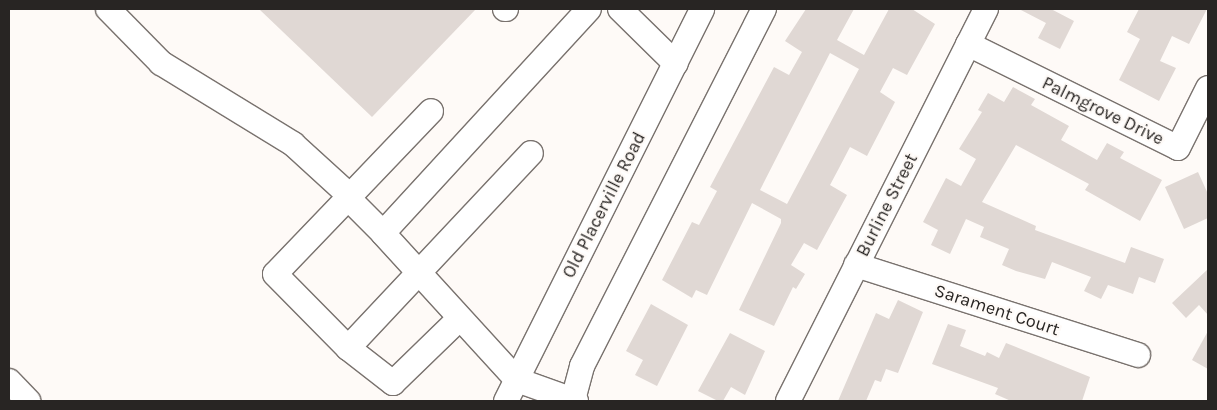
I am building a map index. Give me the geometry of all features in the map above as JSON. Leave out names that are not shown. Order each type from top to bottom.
[{"type":"street","points":[[108,9],[161,63],[293,144],[349,197],[517,380],[575,401],[582,366],[764,9]]},
{"type":"street","points":[[383,233],[589,9]]},
{"type":"street","points":[[620,9],[676,64]]},
{"type":"street","name":"Old Placerville Road","points":[[506,401],[702,9]]},
{"type":"street","name":"Burline Street","points":[[788,401],[986,9]]},
{"type":"street","name":"Palmgrove Drive","points":[[968,44],[1178,148],[1208,88]]},
{"type":"street","points":[[431,111],[275,274],[348,348],[393,383],[459,319]]},
{"type":"street","points":[[348,348],[420,274],[531,153]]},
{"type":"street","name":"Sarament Court","points":[[856,265],[1138,355]]},
{"type":"street","points":[[9,381],[28,401]]},
{"type":"building","points":[[259,9],[476,9],[372,117]]},
{"type":"building","points":[[806,9],[854,9],[837,40],[864,55],[889,9],[912,9],[935,24],[907,75],[893,68],[880,92],[895,102],[867,156],[850,147],[830,185],[847,195],[817,250],[804,243],[791,265],[805,274],[796,289],[793,287],[774,326],[739,310],[781,223],[781,219],[752,203],[707,295],[696,290],[692,298],[662,280],[692,222],[699,225],[717,191],[710,187],[774,67],[789,75],[802,52],[785,41]],"holes":[[[830,53],[859,69],[787,204],[760,190]]]},
{"type":"building","points":[[1019,9],[1051,9],[1074,21],[1060,49],[1038,38],[1046,23]]},
{"type":"building","points":[[1139,9],[1207,9],[1189,44],[1172,36],[1160,61],[1176,68],[1159,101],[1119,80],[1140,39],[1127,32]]},
{"type":"building","points":[[1013,87],[1035,99],[1031,105],[1069,126],[1061,140],[1097,160],[1107,143],[1124,152],[1120,158],[1162,180],[1140,221],[1085,190],[1089,184],[1016,145],[982,202],[1036,226],[1035,230],[1125,263],[1131,247],[1164,259],[1155,283],[1139,277],[1133,294],[1108,285],[1101,299],[1084,291],[1091,277],[1052,262],[1045,279],[1016,271],[1002,265],[1009,249],[980,237],[984,227],[966,219],[950,254],[931,245],[938,230],[923,222],[946,178],[961,186],[976,159],[959,149],[982,112],[978,110],[988,93],[1004,102]]},
{"type":"building","points":[[1198,172],[1208,194],[1208,218],[1184,229],[1165,187]]},
{"type":"building","points":[[1208,269],[1208,315],[1199,305],[1186,318],[1172,303]]},
{"type":"building","points":[[898,300],[923,312],[898,373],[886,369],[881,382],[875,380],[866,401],[838,401],[876,313],[889,319]]},
{"type":"building","points":[[651,304],[688,325],[657,386],[635,375],[643,360],[626,351]]},
{"type":"building","points":[[948,324],[966,330],[960,346],[985,356],[987,352],[999,358],[1006,343],[1090,377],[1082,401],[1011,401],[995,394],[998,388],[932,364]]},
{"type":"building","points":[[1208,331],[1208,369],[1192,360]]},
{"type":"building","points":[[730,333],[765,351],[745,395],[731,387],[723,401],[718,401],[698,391]]}]
